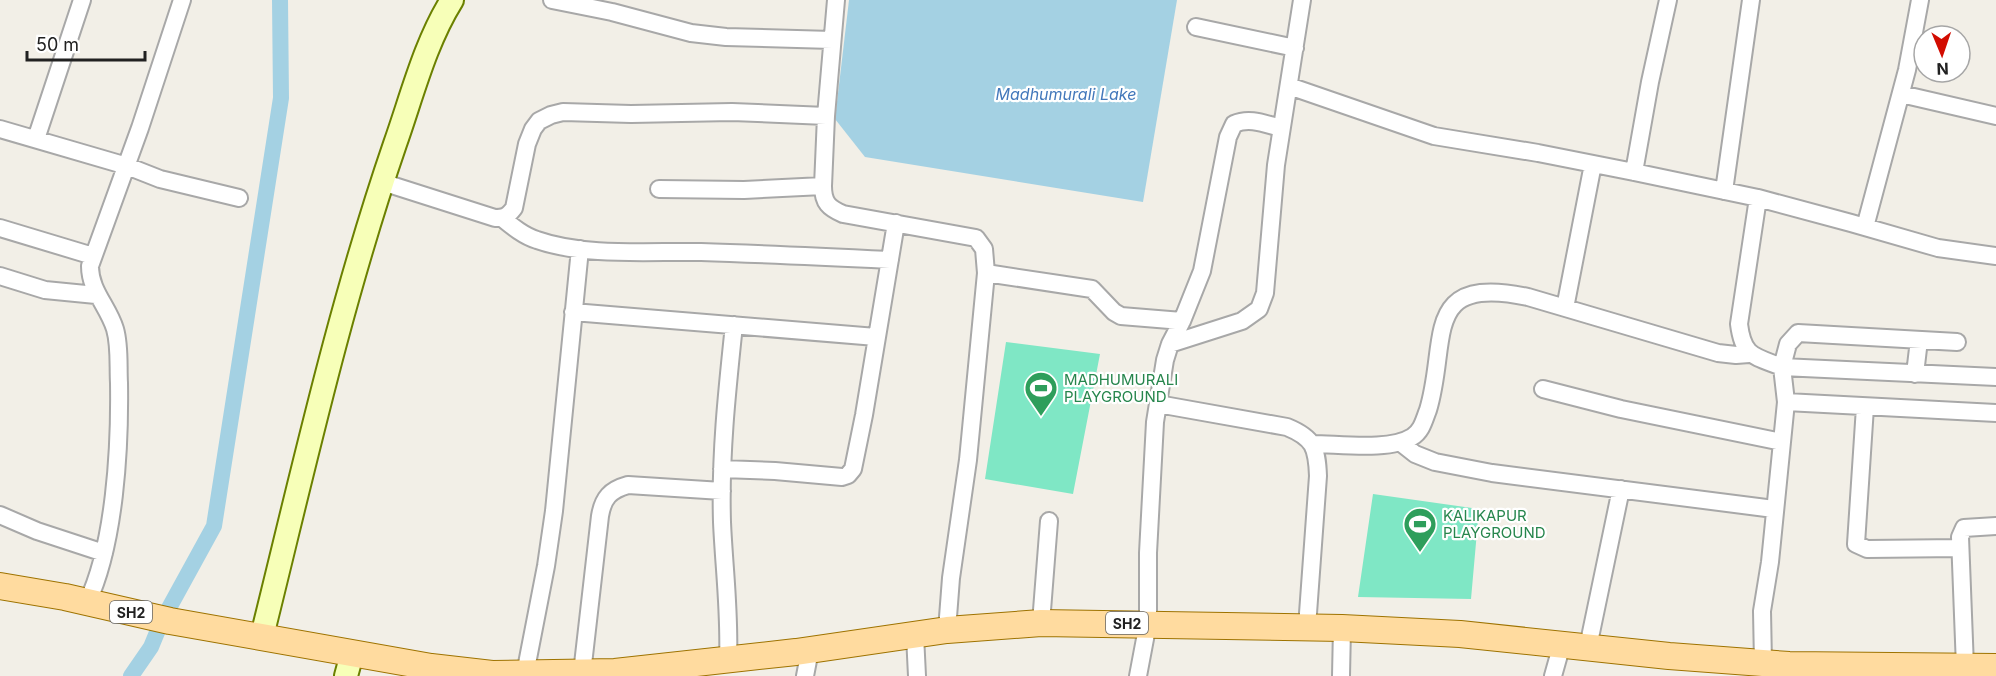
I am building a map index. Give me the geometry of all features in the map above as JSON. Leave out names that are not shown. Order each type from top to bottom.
[{"type":"main road","name":"SH2","points":[[0,586],[170,621],[262,636],[349,665],[431,667],[492,674],[663,671],[947,630],[1041,623],[1307,627],[1460,634],[1836,671],[1996,667]]},
{"type":"street","points":[[36,139],[82,0]]},
{"type":"street","points":[[87,603],[96,585],[104,552],[114,484],[118,422],[118,354],[115,329],[96,295],[90,279],[90,266],[127,166],[182,0]]},
{"type":"street","points":[[262,636],[319,407],[363,245],[427,52],[444,12],[452,0]]},
{"type":"street","points":[[552,0],[612,12],[691,33],[726,37],[832,40]]},
{"type":"street","points":[[836,0],[826,116],[823,196],[831,209],[843,214],[976,238],[984,249],[986,273],[968,460],[951,578],[947,630]]},
{"type":"street","points":[[1170,344],[1242,321],[1259,309],[1264,293],[1281,128],[1290,86],[1302,0]]},
{"type":"street","points":[[1634,172],[1668,0]]},
{"type":"street","points":[[1724,191],[1751,0]]},
{"type":"street","points":[[1865,227],[1901,94],[1920,0]]},
{"type":"street","points":[[1196,27],[1295,48]]},
{"type":"street","points":[[1290,86],[1434,136],[1593,164],[1758,198],[1938,248],[1996,256]]},
{"type":"street","points":[[1901,94],[1996,116]]},
{"type":"street","points":[[382,182],[495,218],[502,218],[508,216],[514,208],[527,144],[533,129],[539,121],[551,115],[563,112],[631,114],[732,112],[826,116]]},
{"type":"street","points":[[1138,676],[1148,623],[1148,553],[1158,404],[1165,360],[1202,271],[1228,137],[1234,124],[1251,120],[1281,128]]},
{"type":"street","points":[[0,129],[127,166],[160,179],[239,198]]},
{"type":"street","points":[[1565,308],[1593,164]]},
{"type":"street","points":[[659,189],[744,190],[822,186]]},
{"type":"street","points":[[1749,354],[1741,339],[1739,324],[1758,198]]},
{"type":"street","points":[[502,218],[522,234],[537,241],[580,249],[890,260]]},
{"type":"street","points":[[722,469],[842,477],[848,475],[853,469],[896,223]]},
{"type":"street","points":[[0,228],[93,256]]},
{"type":"street","points":[[525,674],[546,567],[580,249]]},
{"type":"street","points":[[986,273],[1092,289],[1114,312],[1121,316],[1182,321]]},
{"type":"street","points":[[0,276],[45,290],[96,295]]},
{"type":"street","points":[[1313,444],[1386,445],[1401,443],[1414,436],[1422,426],[1430,404],[1446,315],[1454,302],[1484,292],[1509,293],[1718,353],[1749,354],[1782,367],[1996,377]]},
{"type":"street","points":[[573,312],[876,337]]},
{"type":"street","points":[[728,660],[729,607],[722,522],[722,469],[734,325]]},
{"type":"street","points":[[1763,663],[1762,611],[1770,562],[1786,402],[1782,367],[1788,344],[1798,333],[1957,342]]},
{"type":"street","points":[[1915,374],[1919,340]]},
{"type":"street","points":[[1543,389],[1622,410],[1782,442]]},
{"type":"street","points":[[1786,402],[1996,413]]},
{"type":"street","points":[[1158,404],[1287,427],[1303,433],[1313,444],[1318,476],[1307,627]]},
{"type":"street","points":[[1865,407],[1856,544],[1867,549],[1960,548]]},
{"type":"street","points":[[1401,443],[1415,454],[1436,462],[1492,473],[1774,509]]},
{"type":"street","points":[[582,673],[600,516],[602,504],[607,495],[616,488],[628,485],[722,491]]},
{"type":"street","points":[[1588,647],[1621,489]]},
{"type":"street","points":[[0,515],[37,531],[104,552]]},
{"type":"street","points":[[1041,623],[1049,520]]},
{"type":"street","points":[[1965,667],[1960,537],[1964,528],[1996,526]]},
{"type":"street","points":[[1341,676],[1342,628]]},
{"type":"street","points":[[915,635],[917,676]]},
{"type":"street","points":[[1552,676],[1562,644]]},
{"type":"street","points":[[805,676],[810,650]]},
{"type":"green space","name":"MADHUMURALI PLAYGROUND","points":[[1006,342],[1100,354],[1073,494],[985,479]]},
{"type":"green space","name":"KALIKAPUR PLAYGROUND","points":[[1373,494],[1479,509],[1471,599],[1358,597]]},
{"type":"water","name":"Madhumurali Lake","points":[[849,0],[1177,0],[1143,202],[865,157],[835,119]]},
{"type":"waterway","points":[[169,608],[214,526],[281,98],[280,0]]},
{"type":"waterway","points":[[131,676],[151,647],[158,630]]},
{"type":"place","name":"MADHUMURALI PLAYGROUND","points":[[1041,417]]},
{"type":"place","name":"KALIKAPUR PLAYGROUND","points":[[1420,553]]}]
